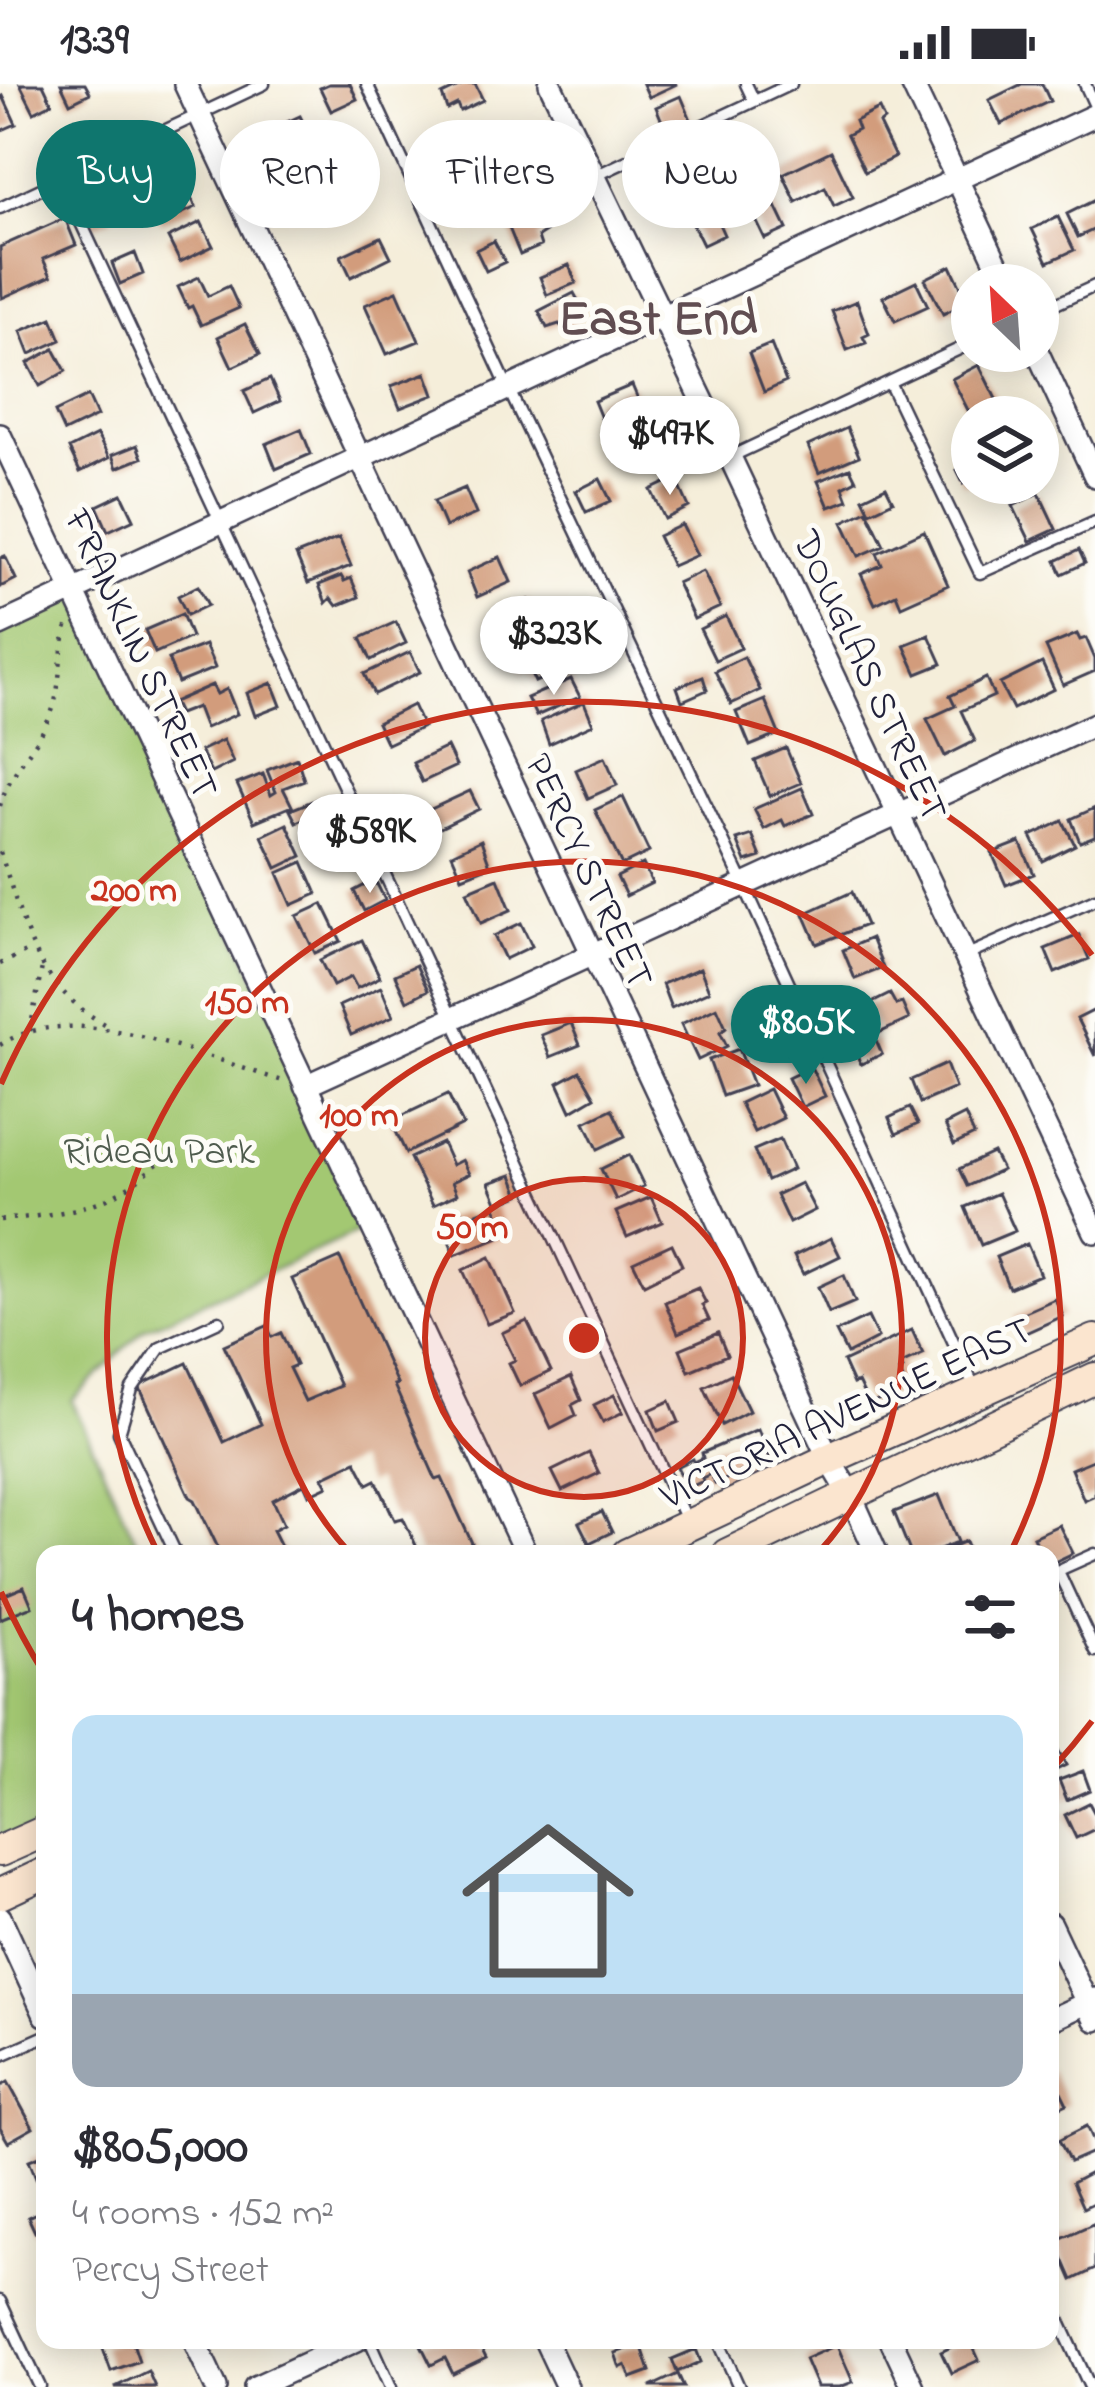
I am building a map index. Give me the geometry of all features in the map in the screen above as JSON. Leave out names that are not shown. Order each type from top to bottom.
[{"type":"main road","name":"VICTORIA AVENUE EAST","points":[[646,1545],[1095,1340]]},
{"type":"main road","name":"VICTORIA AVENUE EAST","points":[[745,1545],[1095,1378]]},
{"type":"main road","points":[[0,1851],[36,1835]]},
{"type":"main road","points":[[0,1894],[36,1877]]},
{"type":"street","name":"PERCY STREET","points":[[185,84],[591,955],[873,1545]]},
{"type":"street","name":"DOUGLAS STREET","points":[[550,84],[568,120]]},
{"type":"street","points":[[912,84],[997,264]]},
{"type":"street","points":[[0,625],[79,602],[221,523],[1095,111]]},
{"type":"street","name":"DOUGLAS STREET","points":[[598,182],[1095,1232]]},
{"type":"street","points":[[1047,372],[1095,476]]},
{"type":"street","name":"FRANKLIN STREET","points":[[0,435],[522,1545]]},
{"type":"street","points":[[305,1085],[1095,724]]},
{"type":"street","points":[[0,1917],[36,1995]]},
{"type":"street","points":[[1059,1942],[1092,2007],[1059,2017]]},
{"type":"street","points":[[198,2349],[216,2387]]},
{"type":"street","points":[[255,2387],[337,2349]]},
{"type":"street","points":[[549,2349],[567,2387]]},
{"type":"street","points":[[895,2349],[913,2387]]},
{"type":"lane","points":[[188,120],[264,84]]},
{"type":"lane","points":[[367,84],[977,1393]]},
{"type":"lane","points":[[746,84],[754,101]]},
{"type":"lane","points":[[598,175],[791,84]]},
{"type":"lane","points":[[1084,84],[1095,111]]},
{"type":"lane","points":[[0,208],[36,191]]},
{"type":"lane","points":[[84,228],[688,1525]]},
{"type":"lane","points":[[1059,302],[1095,286]]},
{"type":"lane","points":[[730,457],[951,353]]},
{"type":"lane","points":[[889,382],[980,573],[1095,522]]},
{"type":"lane","points":[[964,956],[1095,899]]},
{"type":"lane","points":[[172,1545],[119,1433],[132,1389],[160,1348],[219,1321]]},
{"type":"lane","points":[[1059,1570],[1095,1554]]},
{"type":"lane","points":[[1059,1582],[1095,1651]]},
{"type":"lane","points":[[0,2056],[36,2040]]},
{"type":"lane","points":[[0,2301],[40,2387]]},
{"type":"lane","points":[[1059,2320],[1090,2387]]},
{"type":"lane","points":[[374,2349],[391,2387]]},
{"type":"lane","points":[[722,2349],[740,2387]]},
{"type":"path","points":[[0,806],[12,774],[49,719],[63,637],[79,602]]},
{"type":"path","points":[[0,852],[42,967],[67,996],[116,1030]]},
{"type":"path","points":[[0,964],[32,949]]},
{"type":"path","points":[[30,1030],[42,967]]},
{"type":"path","points":[[0,1045],[30,1030],[116,1030],[305,1085]]},
{"type":"path","points":[[0,1220],[82,1208],[106,1199],[178,1150]]},
{"type":"green space","name":"Rideau Park","points":[[74,591],[372,1225],[144,1329],[72,1401],[138,1545],[36,1545],[36,1827],[0,1848],[0,625]]},
{"type":"building","points":[[20,84],[43,84],[52,103],[34,112]]},
{"type":"building","points":[[61,84],[85,84],[90,93],[70,103]]},
{"type":"building","points":[[350,84],[357,99],[331,111],[320,88]]},
{"type":"building","points":[[475,84],[483,100],[460,111],[457,104],[447,109],[442,95]]},
{"type":"building","points":[[643,84],[677,84],[649,97]]},
{"type":"building","points":[[1022,84],[1042,84],[1050,101],[1001,124],[989,100]]},
{"type":"building","points":[[3,96],[16,124],[0,131],[0,98]]},
{"type":"building","points":[[681,96],[691,120],[661,120],[656,107]]},
{"type":"building","points":[[879,109],[884,120],[879,124],[895,157],[865,172],[847,135],[858,129],[855,121]]},
{"type":"building","points":[[831,151],[853,197],[834,206],[825,187],[796,202],[783,174]]},
{"type":"building","points":[[1095,200],[1095,229],[1078,237],[1067,214]]},
{"type":"building","points":[[780,214],[787,229],[765,239],[760,228],[780,228]]},
{"type":"building","points":[[1058,217],[1074,250],[1048,262],[1032,229]]},
{"type":"building","points":[[201,222],[213,246],[180,262],[168,238]]},
{"type":"building","points":[[43,228],[69,228],[76,245],[43,259],[51,276],[2,298],[0,247]]},
{"type":"building","points":[[509,228],[544,228],[546,232],[538,237],[541,246],[520,255]]},
{"type":"building","points":[[694,228],[721,228],[724,235],[703,245]]},
{"type":"building","points":[[381,237],[391,257],[351,277],[341,256]]},
{"type":"building","points":[[494,241],[505,262],[486,271],[476,250]]},
{"type":"building","points":[[135,253],[143,274],[120,284],[112,263]]},
{"type":"building","points":[[569,265],[576,283],[547,295],[540,277]]},
{"type":"building","points":[[951,266],[951,310],[943,314],[925,279]]},
{"type":"building","points":[[199,277],[208,296],[229,286],[239,308],[201,325],[178,287]]},
{"type":"building","points":[[916,281],[928,306],[895,321],[883,297]]},
{"type":"building","points":[[397,291],[419,341],[387,354],[365,305]]},
{"type":"building","points":[[574,293],[586,315],[563,328],[559,324],[547,328],[539,311]]},
{"type":"building","points":[[857,301],[869,334],[863,337],[866,343],[847,350],[832,311]]},
{"type":"building","points":[[52,318],[61,340],[30,354],[21,331]]},
{"type":"building","points":[[245,324],[260,354],[232,367],[218,337]]},
{"type":"building","points":[[771,344],[786,382],[764,392],[749,353]]},
{"type":"building","points":[[54,349],[66,371],[40,386],[28,363]]},
{"type":"building","points":[[966,372],[982,372],[994,396],[961,396],[952,379]]},
{"type":"building","points":[[426,373],[434,395],[400,408],[391,386]]},
{"type":"building","points":[[270,379],[280,401],[254,413],[244,391]]},
{"type":"building","points":[[632,385],[643,411],[605,428],[594,401]]},
{"type":"building","points":[[88,396],[97,416],[64,432],[55,412]]},
{"type":"building","points":[[847,428],[859,456],[819,473],[808,446]]},
{"type":"building","points":[[301,429],[311,454],[276,469],[266,444]]},
{"type":"building","points":[[661,429],[672,455],[641,469],[633,449],[645,444],[641,436]]},
{"type":"building","points":[[97,435],[109,458],[80,472],[69,449]]},
{"type":"building","points":[[137,445],[142,458],[117,468],[112,455]]},
{"type":"building","points":[[850,468],[856,480],[843,487],[848,500],[829,507],[818,481]]},
{"type":"building","points":[[676,478],[689,507],[665,519],[651,490]]},
{"type":"building","points":[[600,479],[611,501],[586,512],[576,491]]},
{"type":"building","points":[[886,487],[893,501],[870,512],[863,498]]},
{"type":"building","points":[[465,488],[476,514],[445,527],[434,501]]},
{"type":"building","points":[[122,494],[134,519],[108,531],[97,506]]},
{"type":"building","points":[[1044,504],[1056,529],[1030,541],[1013,506]]},
{"type":"building","points":[[867,510],[884,545],[859,556],[843,522]]},
{"type":"building","points":[[682,525],[697,555],[672,566],[658,536]]},
{"type":"building","points":[[924,531],[948,585],[901,606],[896,594],[875,604],[861,574],[882,565],[877,553]]},
{"type":"building","points":[[339,538],[351,566],[308,583],[296,555]]},
{"type":"building","points":[[1079,550],[1085,563],[1062,574],[1056,561]]},
{"type":"building","points":[[5,556],[16,579],[0,587],[0,558]]},
{"type":"building","points":[[500,557],[511,582],[477,597],[467,572]]},
{"type":"building","points":[[703,571],[720,607],[694,619],[677,583]]},
{"type":"building","points":[[341,576],[344,581],[351,578],[359,597],[337,606],[331,598],[326,603],[319,585]]},
{"type":"building","points":[[198,586],[208,605],[187,615],[178,596]]},
{"type":"building","points":[[529,600],[540,621],[503,639],[492,618]]},
{"type":"building","points":[[182,614],[191,637],[155,653],[145,630]]},
{"type":"building","points":[[726,616],[741,648],[715,660],[700,629]]},
{"type":"building","points":[[396,622],[406,643],[371,660],[361,638]]},
{"type":"building","points":[[1077,634],[1080,640],[1086,638],[1095,671],[1063,685],[1046,647]]},
{"type":"building","points":[[929,635],[942,664],[917,674],[904,645]]},
{"type":"building","points":[[551,637],[565,669],[535,682],[529,669],[522,672],[514,653]]},
{"type":"building","points":[[205,645],[215,668],[178,683],[168,659]]},
{"type":"building","points":[[410,652],[420,672],[374,694],[364,674]]},
{"type":"building","points":[[744,657],[760,690],[731,704],[715,671]]},
{"type":"building","points":[[1042,663],[1054,689],[1013,709],[1000,684]]},
{"type":"building","points":[[703,677],[707,690],[682,701],[677,687]]},
{"type":"building","points":[[986,678],[994,696],[961,711],[975,741],[945,756],[927,719],[955,706],[950,696]]},
{"type":"building","points":[[571,679],[580,697],[536,716],[527,698]]},
{"type":"building","points":[[272,683],[281,706],[255,716],[247,693]]},
{"type":"building","points":[[212,685],[217,694],[227,689],[237,714],[205,728],[197,707],[179,714],[173,702]]},
{"type":"building","points":[[765,700],[779,734],[750,746],[736,712]]},
{"type":"building","points":[[584,702],[593,724],[549,744],[541,721]]},
{"type":"building","points":[[413,705],[423,727],[387,744],[377,723]]},
{"type":"building","points":[[223,740],[233,762],[211,773],[200,751]]},
{"type":"building","points":[[447,747],[456,766],[422,782],[413,763]]},
{"type":"building","points":[[786,748],[801,783],[770,796],[755,761]]},
{"type":"building","points":[[605,757],[617,785],[588,798],[576,770]]},
{"type":"building","points":[[297,758],[304,780],[283,788],[292,806],[254,822],[237,784],[263,774],[271,795],[276,792],[267,770]]},
{"type":"building","points":[[802,788],[813,814],[764,829],[754,809]]},
{"type":"building","points":[[470,791],[479,809],[436,830],[427,811]]},
{"type":"building","points":[[623,797],[649,852],[622,865],[595,810]]},
{"type":"building","points":[[315,800],[321,811],[296,822],[290,810]]},
{"type":"building","points":[[1095,808],[1095,836],[1080,842],[1071,819]]},
{"type":"building","points":[[1063,821],[1075,845],[1043,861],[1031,836]]},
{"type":"building","points":[[287,824],[302,856],[277,868],[262,836]]},
{"type":"building","points":[[358,834],[367,853],[349,862],[340,843]]},
{"type":"building","points":[[752,835],[761,857],[746,862],[737,840]]},
{"type":"building","points":[[481,840],[490,866],[462,877],[452,854]]},
{"type":"building","points":[[1020,842],[1034,874],[1006,885],[992,853]]},
{"type":"building","points":[[303,862],[317,894],[292,905],[278,873]]},
{"type":"building","points":[[643,864],[652,883],[626,896],[617,877]]},
{"type":"building","points":[[498,878],[511,910],[481,923],[467,891]]},
{"type":"building","points":[[375,880],[385,900],[364,911],[354,891]]},
{"type":"building","points":[[852,892],[866,925],[817,944],[804,914]]},
{"type":"building","points":[[323,904],[341,941],[315,953],[297,916]]},
{"type":"building","points":[[521,923],[532,946],[505,959],[494,936]]},
{"type":"building","points":[[1079,935],[1089,959],[1055,973],[1045,949]]},
{"type":"building","points":[[871,938],[883,968],[855,979],[843,950]]},
{"type":"building","points":[[362,940],[380,977],[357,988],[351,977],[333,986],[320,960]]},
{"type":"building","points":[[416,965],[428,990],[407,1001],[395,975]]},
{"type":"building","points":[[700,968],[709,991],[671,1008],[662,984]]},
{"type":"building","points":[[381,987],[393,1016],[351,1035],[339,1006]]},
{"type":"building","points":[[890,994],[896,1005],[902,1003],[909,1019],[879,1033],[866,1006]]},
{"type":"building","points":[[717,1007],[726,1027],[720,1032],[727,1046],[698,1060],[681,1024]]},
{"type":"building","points":[[1095,1010],[1095,1056],[1077,1019]]},
{"type":"building","points":[[571,1023],[580,1045],[550,1057],[541,1035]]},
{"type":"building","points":[[876,1040],[882,1054],[861,1064],[854,1050]]},
{"type":"building","points":[[739,1049],[753,1085],[722,1096],[709,1060]]},
{"type":"building","points":[[946,1064],[955,1088],[920,1103],[911,1080]]},
{"type":"building","points":[[811,1067],[825,1096],[802,1107],[788,1078]]},
{"type":"building","points":[[580,1071],[595,1097],[571,1111],[558,1083]]},
{"type":"building","points":[[769,1089],[783,1118],[754,1132],[740,1103]]},
{"type":"building","points":[[448,1094],[463,1125],[406,1153],[391,1121]]},
{"type":"building","points":[[910,1108],[918,1124],[896,1134],[889,1118]]},
{"type":"building","points":[[612,1109],[625,1136],[598,1149],[585,1122]]},
{"type":"building","points":[[965,1115],[974,1135],[954,1145],[945,1125]]},
{"type":"building","points":[[780,1139],[793,1169],[767,1181],[754,1150]]},
{"type":"building","points":[[442,1143],[452,1165],[462,1160],[469,1174],[452,1182],[457,1194],[433,1205],[410,1158]]},
{"type":"building","points":[[993,1153],[1002,1170],[967,1186],[959,1169]]},
{"type":"building","points":[[629,1155],[644,1186],[616,1200],[601,1169]]},
{"type":"building","points":[[512,1175],[520,1195],[498,1204],[489,1183]]},
{"type":"building","points":[[801,1183],[815,1210],[789,1223],[776,1195]]},
{"type":"building","points":[[998,1193],[1015,1231],[981,1245],[965,1207]]},
{"type":"building","points":[[651,1197],[662,1222],[627,1237],[616,1212]]},
{"type":"building","points":[[495,1206],[507,1234],[455,1255],[441,1221]]},
{"type":"building","points":[[831,1238],[840,1256],[803,1274],[794,1256]]},
{"type":"building","points":[[672,1244],[682,1265],[644,1284],[633,1262]]},
{"type":"building","points":[[1027,1244],[1040,1275],[1009,1288],[996,1257]]},
{"type":"building","points":[[490,1257],[515,1313],[487,1324],[463,1270]]},
{"type":"building","points":[[340,1258],[436,1480],[442,1478],[473,1545],[416,1545],[403,1518],[395,1520],[376,1480],[368,1484],[356,1461],[323,1477],[328,1486],[309,1495],[304,1484],[273,1500],[284,1524],[273,1530],[280,1545],[217,1545],[139,1386],[187,1363],[224,1442],[261,1424],[224,1345],[267,1326],[272,1337],[281,1333],[296,1365],[289,1368],[305,1401],[340,1386],[292,1279]]},
{"type":"building","points":[[844,1275],[855,1302],[829,1313],[818,1287]]},
{"type":"building","points":[[698,1288],[709,1320],[678,1333],[665,1302]]},
{"type":"building","points":[[1055,1299],[1063,1316],[1023,1334],[1014,1317]]},
{"type":"building","points":[[868,1317],[878,1338],[847,1354],[836,1332]]},
{"type":"building","points":[[527,1321],[551,1371],[520,1386],[509,1363],[515,1360],[502,1333]]},
{"type":"building","points":[[912,1330],[923,1354],[901,1364],[899,1371],[907,1387],[869,1405],[843,1362]]},
{"type":"building","points":[[718,1333],[727,1355],[689,1371],[680,1349]]},
{"type":"building","points":[[731,1374],[749,1411],[722,1425],[704,1387]]},
{"type":"building","points":[[571,1377],[581,1400],[572,1405],[576,1415],[551,1428],[535,1394]]},
{"type":"building","points":[[614,1395],[623,1412],[603,1422],[594,1405]]},
{"type":"building","points":[[670,1401],[679,1422],[658,1431],[650,1410]]},
{"type":"building","points":[[758,1429],[770,1459],[715,1484],[711,1474],[688,1488],[677,1467]]},
{"type":"building","points":[[589,1453],[599,1473],[562,1491],[552,1471]]},
{"type":"building","points":[[1095,1459],[1095,1495],[1084,1500],[1071,1469]]},
{"type":"building","points":[[939,1495],[958,1542],[907,1545],[894,1512]]},
{"type":"building","points":[[602,1512],[612,1532],[589,1543],[579,1523]]},
{"type":"building","points":[[1059,1525],[1073,1553],[1059,1560],[1059,1545],[1037,1545],[1033,1537]]},
{"type":"building","points":[[24,1587],[32,1606],[0,1619],[0,1597]]},
{"type":"building","points":[[1083,1771],[1090,1790],[1067,1800],[1059,1780]]},
{"type":"building","points":[[1089,1803],[1095,1829],[1076,1838],[1065,1815]]},
{"type":"building","points":[[8,2082],[33,2128],[8,2142],[0,2128],[0,2087]]},
{"type":"building","points":[[1087,2126],[1095,2151],[1070,2162],[1059,2140]]},
{"type":"building","points":[[1091,2173],[1095,2202],[1083,2208],[1072,2183]]},
{"type":"building","points":[[1095,2223],[1095,2269],[1072,2280],[1059,2239]]},
{"type":"building","points":[[103,2349],[135,2349],[139,2361],[111,2371]]},
{"type":"building","points":[[423,2349],[482,2349],[486,2358],[453,2374],[445,2358],[431,2365]]},
{"type":"building","points":[[643,2349],[650,2371],[631,2378],[626,2365],[620,2368],[615,2353]]},
{"type":"building","points":[[696,2349],[701,2362],[677,2372],[672,2359]]},
{"type":"building","points":[[839,2349],[853,2382],[817,2387],[805,2359]]},
{"type":"building","points":[[974,2349],[979,2360],[951,2373],[941,2352]]},
{"type":"building","points":[[148,2371],[155,2387],[115,2387]]},
{"type":"building","points":[[678,2374],[684,2387],[650,2387]]},
{"type":"district","name":"East End","points":[[658,316]]}]
